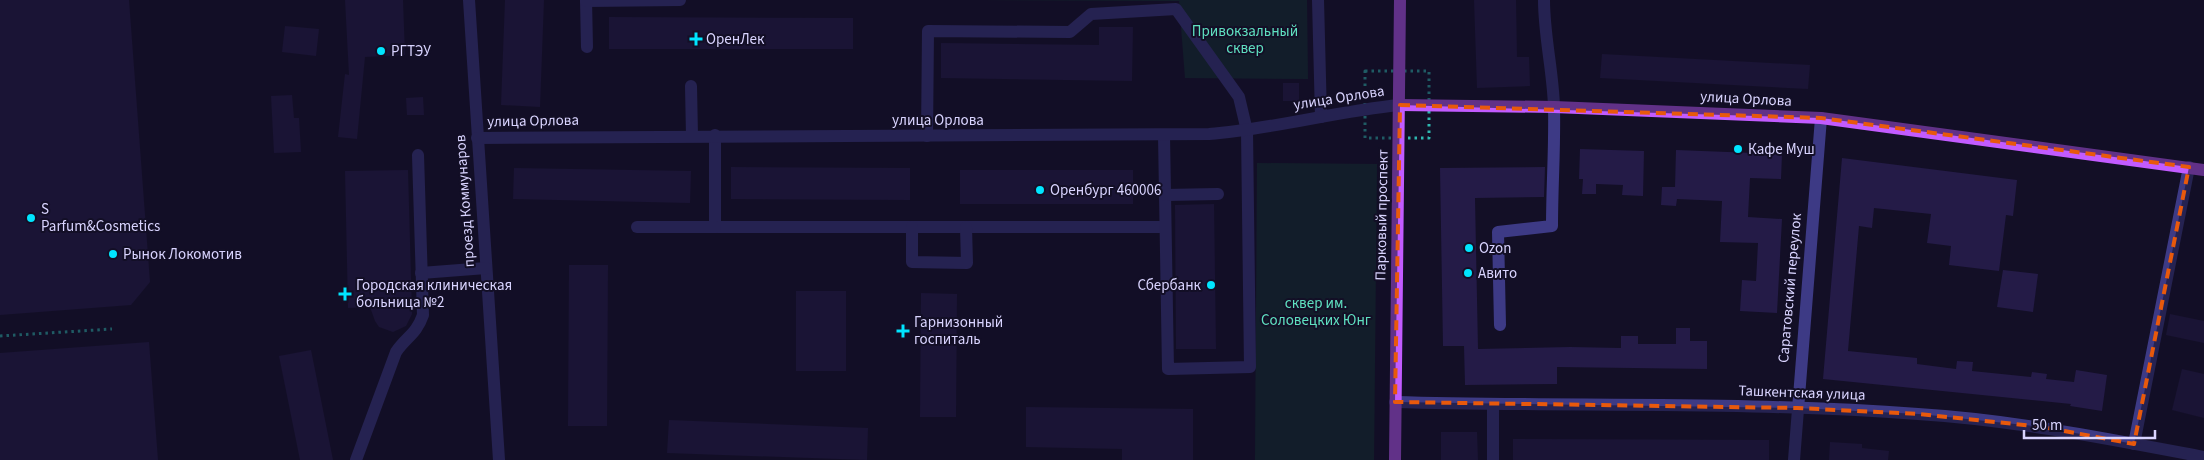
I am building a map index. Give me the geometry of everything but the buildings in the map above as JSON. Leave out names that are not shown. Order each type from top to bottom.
[{"type":"main road","name":"Парковый проспект","points":[[1395,460],[1400,0]]},
{"type":"main road","name":"улица Орлова","points":[[1400,105],[1554,107],[1821,118],[2204,170]]},
{"type":"street","name":"проезд Коммунаров","points":[[469,0],[499,460]]},
{"type":"street","points":[[587,48],[586,0],[680,0]]},
{"type":"street","points":[[1318,0],[1321,117]]},
{"type":"street","points":[[1500,325],[1498,232],[1552,226],[1554,107],[1551,66],[1544,20],[1544,0]]},
{"type":"street","points":[[927,136],[928,31],[1070,32],[1091,14],[1172,4],[1239,97],[1247,131],[1250,367],[1168,369],[1164,135]]},
{"type":"street","points":[[690,86],[692,136]]},
{"type":"street","name":"улица Орлова","points":[[477,138],[1164,135],[1247,131],[1365,108],[1400,105]]},
{"type":"street","name":"Саратовский переулок","points":[[1794,460],[1821,118]]},
{"type":"street","points":[[715,136],[715,227]]},
{"type":"street","points":[[356,460],[396,352],[404,341],[418,329],[423,315],[418,156]]},
{"type":"street","points":[[2134,444],[2189,167]]},
{"type":"street","points":[[1165,196],[1218,194]]},
{"type":"street","points":[[637,227],[1165,227]]},
{"type":"street","points":[[912,227],[912,262],[967,263],[966,227]]},
{"type":"street","points":[[422,273],[486,268]]},
{"type":"street","name":"Ташкентская улица","points":[[1395,402],[1494,405],[1797,408],[1919,414],[2043,427],[2204,458]]},
{"type":"street","points":[[1493,460],[1494,405]]},
{"type":"path","points":[[0,336],[112,329]]},
{"type":"highlighted area","points":[[1400,105],[1821,118],[2189,167],[2134,444],[2043,427],[1919,414],[1797,408],[1395,402]]},
{"type":"green space","name":"Привокзальный сквер","points":[[983,0],[1307,0],[1308,79],[1185,78],[1179,1]]},
{"type":"green space","name":"сквер им. Соловецких Юнг","points":[[1257,163],[1377,164],[1374,460],[1255,460]]},
{"type":"place","name":"ОренЛек","points":[[696,39]]},
{"type":"place","name":"РГТЭУ","points":[[381,51]]},
{"type":"place","name":"Кафе Муш","points":[[1738,149]]},
{"type":"place","name":"Оренбург 460006","points":[[1040,190]]},
{"type":"place","name":"S Parfum&Cosmetics","points":[[31,218]]},
{"type":"place","name":"Ozon","points":[[1469,248]]},
{"type":"place","name":"Рынок Локомотив","points":[[113,254]]},
{"type":"place","name":"Авито","points":[[1468,273]]},
{"type":"place","name":"Сбербанк","points":[[1211,285]]},
{"type":"place","name":"Городская клиническая больница №2","points":[[345,294]]},
{"type":"place","name":"Гарнизонный госпиталь","points":[[903,331]]}]
